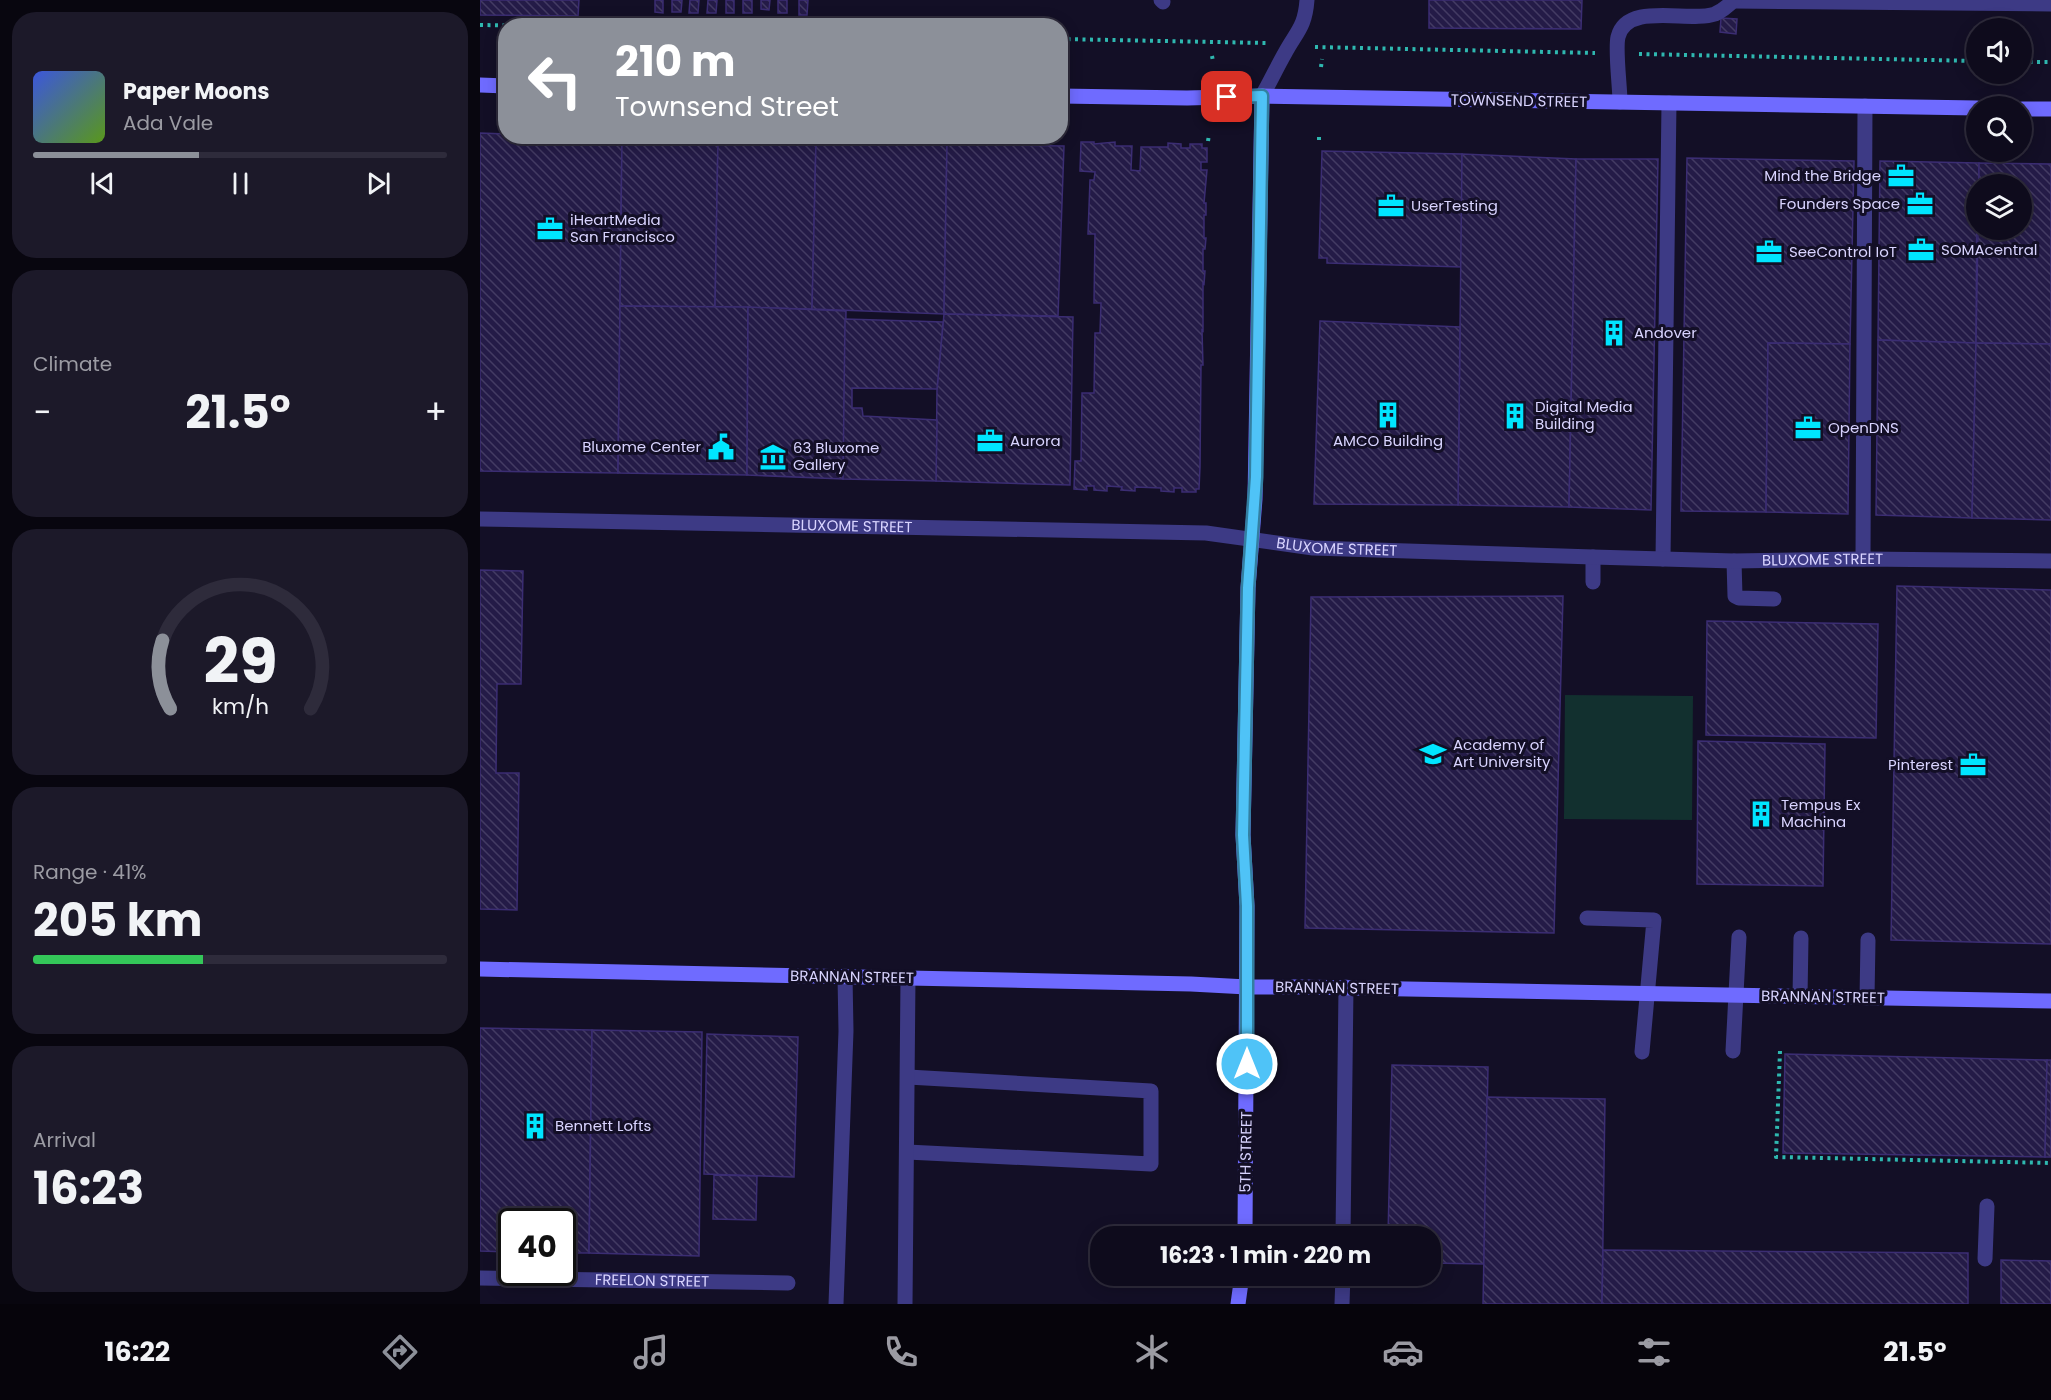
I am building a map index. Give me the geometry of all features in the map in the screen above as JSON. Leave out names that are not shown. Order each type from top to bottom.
[{"type":"street","points":[[1262,96],[1289,46],[1300,31],[1306,16],[1307,0]]},
{"type":"street","points":[[1620,102],[1617,39],[1622,27],[1634,18],[1668,15],[1704,16],[1717,13],[1734,0],[2051,4]]},
{"type":"street","points":[[480,85],[498,86]]},
{"type":"street","name":"TOWNSEND STREET","points":[[1068,96],[1187,98],[1262,96],[1966,108]]},
{"type":"street","name":"5TH STREET","points":[[1245,1226],[1247,906],[1243,835],[1248,588],[1255,499],[1260,325],[1262,96]]},
{"type":"street","points":[[1663,559],[1669,103]]},
{"type":"street","points":[[1863,559],[1865,106]]},
{"type":"street","points":[[2032,109],[2051,109]]},
{"type":"street","name":"BLUXOME STREET","points":[[480,519],[1206,533],[1313,548],[1734,561],[1863,559],[2051,561]]},
{"type":"street","points":[[1593,557],[1593,582]]},
{"type":"street","points":[[1734,561],[1735,596],[1774,599]]},
{"type":"street","points":[[1587,918],[1654,921],[1642,1052]]},
{"type":"street","points":[[1733,1051],[1739,937]]},
{"type":"street","points":[[1800,997],[1802,938]]},
{"type":"street","points":[[1867,998],[1868,940]]},
{"type":"street","name":"BRANNAN STREET","points":[[480,969],[1247,987],[2051,1001]]},
{"type":"street","points":[[836,1304],[846,1031],[845,976]]},
{"type":"street","points":[[905,1304],[908,978]]},
{"type":"street","points":[[1343,1226],[1346,987]]},
{"type":"street","points":[[907,1152],[1151,1164],[1151,1091],[908,1077]]},
{"type":"street","points":[[1985,1259],[1987,1206]]},
{"type":"street","name":"FREELON STREET","points":[[480,1278],[788,1283]]},
{"type":"street","points":[[1238,1304],[1240,1286]]},
{"type":"street","points":[[1342,1304],[1343,1286]]},
{"type":"path","points":[[480,25],[498,25]]},
{"type":"path","points":[[1068,39],[1263,42]]},
{"type":"path","points":[[1321,67],[1322,59]]},
{"type":"path","points":[[2032,62],[2051,62]]},
{"type":"path","points":[[1208,141],[1209,135]]},
{"type":"path","points":[[1780,1051],[1776,1157],[2051,1162]]},
{"type":"green space","points":[[1565,695],[1693,696],[1692,820],[1564,819]]},
{"type":"building","points":[[480,0],[579,0],[578,16],[480,15]]},
{"type":"building","points":[[655,0],[663,0],[663,13],[655,12]]},
{"type":"building","points":[[672,0],[682,0],[681,12],[672,12]]},
{"type":"building","points":[[690,0],[699,0],[698,13],[689,13]]},
{"type":"building","points":[[708,0],[717,0],[716,13],[707,13]]},
{"type":"building","points":[[726,0],[734,0],[734,13],[726,13]]},
{"type":"building","points":[[743,0],[752,0],[752,13],[743,13]]},
{"type":"building","points":[[761,0],[770,0],[769,10],[761,9]]},
{"type":"building","points":[[778,0],[787,0],[787,13],[778,13]]},
{"type":"building","points":[[799,0],[808,0],[807,15],[799,15]]},
{"type":"building","points":[[1429,0],[1582,0],[1581,29],[1429,28]]},
{"type":"building","points":[[1721,18],[1737,19],[1736,34],[1720,32]]},
{"type":"building","name":"iHeartMedia San Francisco","points":[[480,133],[498,134],[498,144],[622,144],[618,473],[480,471]]},
{"type":"building","points":[[1081,142],[1094,142],[1094,144],[1115,142],[1115,146],[1132,146],[1131,170],[1140,171],[1141,147],[1168,147],[1168,143],[1181,144],[1181,148],[1190,148],[1190,144],[1202,144],[1202,148],[1207,148],[1207,162],[1201,162],[1201,170],[1207,170],[1204,203],[1206,203],[1206,215],[1204,215],[1204,238],[1206,238],[1205,249],[1203,249],[1203,271],[1205,271],[1200,467],[1199,489],[1196,489],[1196,492],[1182,492],[1182,488],[1174,488],[1174,492],[1161,491],[1161,488],[1135,487],[1135,491],[1107,486],[1107,491],[1094,490],[1094,486],[1086,486],[1087,490],[1074,489],[1075,461],[1081,461],[1082,393],[1094,393],[1095,333],[1100,333],[1101,303],[1094,303],[1095,234],[1088,234],[1090,180],[1094,180],[1095,172],[1080,171]]},
{"type":"building","points":[[622,144],[718,144],[715,307],[620,306]]},
{"type":"building","points":[[718,144],[816,144],[812,309],[715,307]]},
{"type":"building","points":[[816,144],[947,144],[944,314],[812,309]]},
{"type":"building","points":[[947,144],[1064,146],[1058,316],[944,314]]},
{"type":"building","name":"UserTesting","points":[[1322,151],[1462,154],[1462,267],[1327,263],[1327,258],[1319,258]]},
{"type":"building","name":"Digital Media Building","points":[[1462,154],[1576,159],[1569,507],[1458,505]]},
{"type":"building","name":"SeeControl IoT","points":[[1687,158],[1854,161],[1850,344],[1768,343],[1766,512],[1681,511]]},
{"type":"building","name":"Andover","points":[[1576,159],[1658,159],[1651,510],[1569,507]]},
{"type":"building","points":[[1880,161],[1979,163],[1979,174],[1966,174],[1966,240],[1977,240],[1976,343],[1878,340]]},
{"type":"building","points":[[1979,163],[2051,164],[2051,344],[1976,343],[1978,240],[2032,240],[2032,174],[1979,174]]},
{"type":"building","points":[[620,306],[748,307],[747,475],[618,473]]},
{"type":"building","points":[[748,307],[846,311],[843,479],[747,475]]},
{"type":"building","points":[[944,314],[1073,317],[1070,485],[936,481],[937,389]]},
{"type":"building","points":[[845,319],[943,322],[937,389],[852,388],[852,408],[862,408],[863,416],[937,420],[936,481],[843,479]]},
{"type":"building","name":"AMCO Building","points":[[1320,321],[1460,327],[1458,505],[1314,504]]},
{"type":"building","points":[[1878,340],[1976,343],[1972,518],[1876,515]]},
{"type":"building","name":"OpenDNS","points":[[1768,343],[1850,344],[1848,514],[1766,512]]},
{"type":"building","points":[[1976,343],[2051,344],[2051,520],[1972,518]]},
{"type":"building","points":[[480,570],[523,571],[521,684],[497,684],[496,773],[519,773],[517,910],[480,909]]},
{"type":"building","name":"Pinterest","points":[[1897,586],[2051,590],[2051,944],[1891,940]]},
{"type":"building","name":"Academy of Art University","points":[[1563,596],[1554,933],[1305,928],[1311,597]]},
{"type":"building","points":[[1707,621],[1878,624],[1876,738],[1706,735]]},
{"type":"building","name":"Tempus Ex Machina","points":[[1698,741],[1825,744],[1823,886],[1697,884]]},
{"type":"building","name":"Bennett Lofts","points":[[480,1028],[592,1030],[589,1253],[576,1253],[576,1208],[498,1208],[498,1252],[480,1251]]},
{"type":"building","points":[[592,1030],[702,1032],[699,1256],[589,1253]]},
{"type":"building","points":[[707,1034],[798,1037],[794,1177],[704,1174]]},
{"type":"building","points":[[1785,1054],[2047,1060],[2045,1157],[1783,1153]]},
{"type":"building","points":[[2047,1060],[2051,1060],[2051,1157],[2045,1157]]},
{"type":"building","points":[[1392,1065],[1488,1067],[1484,1264],[1441,1263],[1441,1226],[1388,1226]]},
{"type":"building","points":[[1487,1097],[1605,1099],[1602,1304],[1483,1304]]},
{"type":"building","points":[[714,1175],[757,1176],[756,1220],[713,1219]]},
{"type":"building","points":[[1603,1250],[1968,1253],[1968,1304],[1602,1304]]},
{"type":"building","points":[[2001,1260],[2051,1261],[2051,1304],[2001,1304]]},
{"type":"place","name":"Mind the Bridge","points":[[1901,176]]},
{"type":"place","name":"Founders Space","points":[[1920,204]]},
{"type":"place","name":"UserTesting","points":[[1391,206]]},
{"type":"place","name":"iHeartMedia San Francisco","points":[[550,229]]},
{"type":"place","name":"SOMAcentral","points":[[1921,250]]},
{"type":"place","name":"SeeControl IoT","points":[[1769,252]]},
{"type":"place","name":"Andover","points":[[1614,333]]},
{"type":"place","name":"AMCO Building","points":[[1388,415]]},
{"type":"place","name":"Digital Media Building","points":[[1515,416]]},
{"type":"place","name":"OpenDNS","points":[[1808,428]]},
{"type":"place","name":"Aurora","points":[[990,441]]},
{"type":"place","name":"Bluxome Center","points":[[721,447]]},
{"type":"place","name":"63 Bluxome Gallery","points":[[773,457]]},
{"type":"place","name":"Academy of Art University","points":[[1433,754]]},
{"type":"place","name":"Pinterest","points":[[1973,765]]},
{"type":"place","name":"Tempus Ex Machina","points":[[1761,814]]},
{"type":"place","name":"Bennett Lofts","points":[[535,1126]]},
{"type":"route","points":[[1227,97],[1262,96],[1260,325],[1255,499],[1248,588],[1243,835],[1247,906],[1247,1064]]}]
